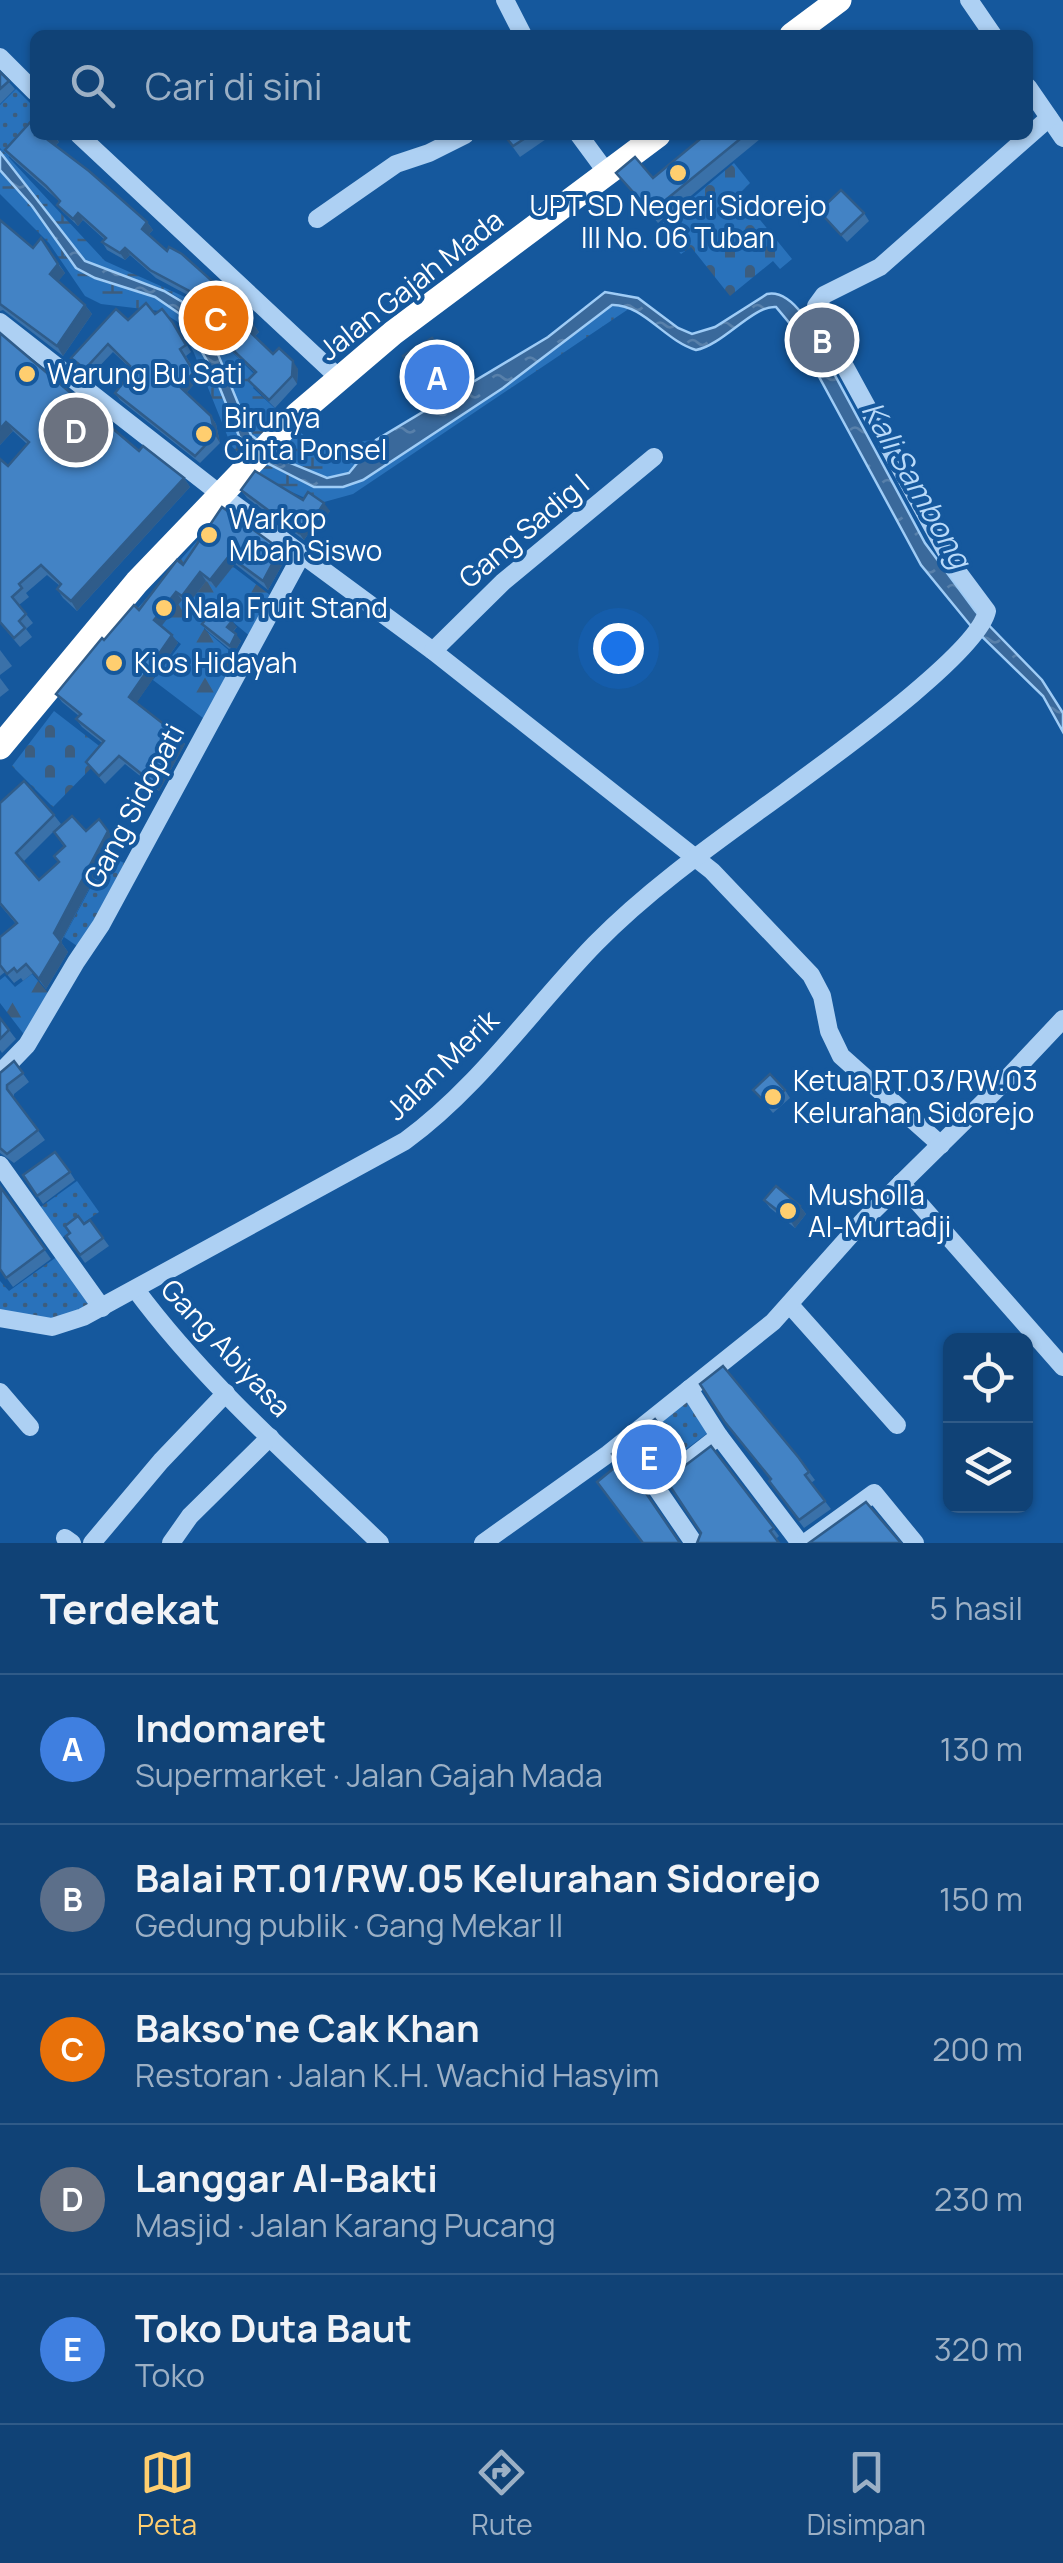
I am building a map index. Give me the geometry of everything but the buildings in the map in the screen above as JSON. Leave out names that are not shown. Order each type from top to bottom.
[{"type":"highway","points":[[799,30],[839,0]]},
{"type":"highway","name":"Jalan Gajah Mada","points":[[0,747],[83,643],[298,414],[338,377],[651,140]]},
{"type":"street","points":[[506,0],[521,30]]},
{"type":"street","points":[[969,0],[990,30]]},
{"type":"street","points":[[0,57],[30,87]]},
{"type":"street","points":[[1033,93],[1063,138]]},
{"type":"street","name":"Jalan Merik","points":[[1033,133],[1050,118]]},
{"type":"street","points":[[83,140],[338,377]]},
{"type":"street","points":[[317,219],[396,164],[456,140]]},
{"type":"street","points":[[583,140],[607,174]]},
{"type":"street","name":"Jalan Merik","points":[[136,1290],[418,1131],[480,1072],[606,933],[695,857],[888,714],[948,662],[986,618],[987,611],[955,568],[819,319],[816,306],[824,294],[872,272],[903,249],[1025,140]]},
{"type":"street","points":[[0,322],[220,494],[434,651],[712,871],[811,975],[822,996],[829,1031],[841,1056],[941,1144]]},
{"type":"street","name":"Gang Sadig I","points":[[434,651],[487,597],[654,456]]},
{"type":"street","name":"Gang Sidopati","points":[[0,1073],[27,1046],[79,956],[102,926],[302,554]]},
{"type":"street","points":[[485,1543],[608,1454],[790,1306],[847,1238],[1063,1019]]},
{"type":"street","points":[[0,1165],[102,1308]]},
{"type":"street","points":[[901,1183],[1063,1367]]},
{"type":"street","name":"Gang Abiyasa","points":[[0,1318],[52,1326],[102,1308],[136,1290],[226,1393],[380,1543]]},
{"type":"street","points":[[790,1306],[897,1426]]},
{"type":"street","points":[[689,1389],[718,1436],[803,1543],[872,1493],[879,1496],[914,1543]]},
{"type":"street","points":[[0,1392],[30,1427]]},
{"type":"street","points":[[92,1543],[161,1461],[226,1393]]},
{"type":"street","points":[[694,1543],[656,1486],[718,1436]]},
{"type":"street","points":[[171,1543],[190,1516],[270,1437]]},
{"type":"green space","points":[[16,89],[30,103],[30,134],[9,157],[0,148],[0,105]]},
{"type":"green space","points":[[0,148],[105,261],[196,302],[217,337],[260,380],[253,388],[311,442],[376,440],[357,465],[332,477],[310,473],[279,458],[258,440],[234,398],[219,352],[190,307],[169,292],[81,258]]},
{"type":"green space","points":[[734,163],[750,183],[739,194],[792,259],[780,269],[773,261],[730,296],[691,247],[681,254],[658,227]]},
{"type":"green space","points":[[0,170],[81,272],[158,298],[180,313],[198,342],[235,424],[258,456],[299,479],[331,488],[609,306],[630,308],[353,494],[324,502],[258,477],[231,445],[178,322],[160,311],[101,304],[85,296],[49,243],[0,194]]},
{"type":"green space","points":[[198,540],[274,598],[252,638],[220,611],[204,629],[240,660],[207,721],[153,680],[181,644],[137,609]]},
{"type":"green space","points":[[54,711],[107,752],[53,807],[12,766]]},
{"type":"green space","points":[[108,855],[128,865],[80,948],[64,937]]},
{"type":"green space","points":[[32,974],[50,995],[26,1037],[0,1003],[0,980],[5,976],[15,987]]},
{"type":"green space","points":[[77,1181],[99,1212],[59,1240],[38,1209]]},
{"type":"green space","points":[[58,1256],[95,1307],[53,1323],[0,1313],[0,1281],[9,1291]]},
{"type":"green space","points":[[686,1401],[709,1432],[681,1453],[658,1423]]},
{"type":"water","points":[[0,152],[85,261],[164,291],[189,306],[213,342],[251,435],[283,460],[327,478],[349,473],[376,440],[548,337],[605,292],[638,298],[692,334],[715,327],[767,294],[782,296],[802,314],[925,543],[976,612],[1042,680],[1063,713],[1063,732],[1043,696],[970,625],[921,565],[791,325],[776,307],[758,312],[717,341],[696,350],[634,310],[612,305],[503,388],[363,480],[343,487],[314,487],[263,461],[239,436],[213,371],[180,314],[155,297],[76,268],[32,206],[0,170]]},
{"type":"place","name":"UPT SD Negeri Sidorejo III No. 06 Tuban","points":[[678,173]]},
{"type":"place","name":"Bakso'ne Cak Khan","points":[[216,318]]},
{"type":"place","name":"Balai RT.01/RW.05 Kelurahan Sidorejo","points":[[822,340]]},
{"type":"place","name":"Warung Bu Sati","points":[[27,374]]},
{"type":"place","name":"Indomaret","points":[[437,377]]},
{"type":"place","name":"Langgar Al-Bakti","points":[[76,430]]},
{"type":"place","name":"Birunya Cinta Ponsel","points":[[204,434]]},
{"type":"place","name":"Warkop Mbah Siswo","points":[[209,535]]},
{"type":"place","name":"Nala Fruit Stand","points":[[164,608]]},
{"type":"place","name":"Kios Hidayah","points":[[114,663]]},
{"type":"place","name":"Ketua RT.03/RW.03 Kelurahan Sidorejo","points":[[773,1097]]},
{"type":"place","name":"Musholla Al-Murtadji","points":[[788,1211]]},
{"type":"place","name":"Toko Duta Baut","points":[[649,1457]]},
{"type":"water label","name":"Kali Sambong","points":[[916,485]]}]
